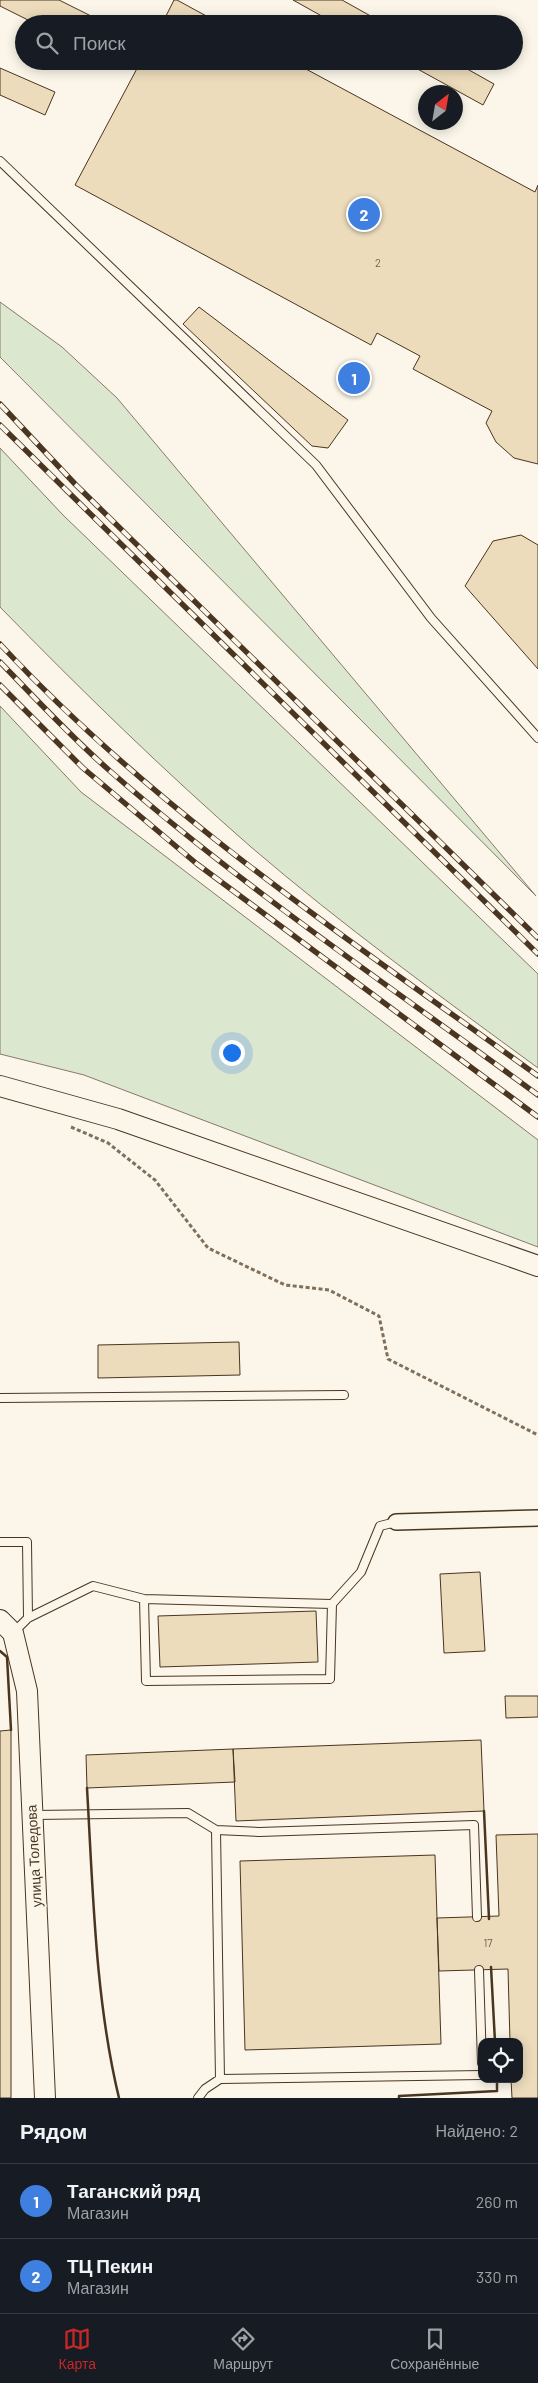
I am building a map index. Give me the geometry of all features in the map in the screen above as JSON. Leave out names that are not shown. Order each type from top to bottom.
[{"type":"street","points":[[0,1086],[71,1104],[127,1122],[538,1266]]},
{"type":"street","points":[[396,1522],[538,1518]]},
{"type":"street","name":"улица Толедова","points":[[7,1626],[27,1691],[44,2098]]},
{"type":"lane","points":[[0,161],[316,465],[431,618],[538,738]]},
{"type":"lane","points":[[0,1398],[344,1395]]},
{"type":"lane","points":[[144,1599],[146,1681],[330,1679],[332,1604],[361,1572],[380,1526],[396,1522]]},
{"type":"lane","points":[[0,1542],[27,1542],[28,1618]]},
{"type":"lane","points":[[7,1626],[28,1618],[93,1586],[144,1599],[332,1604]]},
{"type":"lane","points":[[32,1815],[188,1813],[216,1830],[259,1832],[474,1825],[477,1917]]},
{"type":"lane","points":[[216,1830],[220,2079]]},
{"type":"lane","points":[[479,1970],[481,2038]]},
{"type":"lane","points":[[198,2098],[205,2088],[220,2079],[478,2074]]},
{"type":"path","points":[[62,1123],[108,1142],[156,1180],[208,1248],[285,1285],[329,1290],[379,1316],[388,1359],[538,1435]]},
{"type":"green space","points":[[0,302],[62,347],[117,398],[536,896],[0,357]]},
{"type":"green space","points":[[0,448],[63,515],[538,974],[538,1068],[356,932],[251,847],[123,730],[0,607]]},
{"type":"green space","points":[[0,706],[81,792],[538,1140],[538,1247],[84,1075],[0,1054]]},
{"type":"building","points":[[0,0],[59,0],[89,15],[18,15],[0,6]]},
{"type":"building","points":[[174,0],[177,0],[204,15],[166,15]]},
{"type":"building","points":[[293,0],[342,0],[369,15],[320,15]]},
{"type":"building","points":[[0,68],[55,92],[45,115],[0,95]]},
{"type":"building","points":[[136,70],[308,70],[535,192],[538,185],[538,464],[514,458],[496,442],[486,423],[492,411],[413,369],[420,356],[377,333],[371,345],[75,185]]},
{"type":"building","points":[[419,70],[469,70],[494,84],[483,105],[463,94],[463,85],[447,85]]},
{"type":"building","points":[[199,307],[348,420],[328,448],[312,446],[183,324]]},
{"type":"building","points":[[521,535],[538,545],[538,669],[465,586],[493,541]]},
{"type":"building","points":[[239,1342],[240,1375],[98,1378],[98,1345]]},
{"type":"building","points":[[480,1572],[485,1651],[444,1653],[440,1574]]},
{"type":"building","points":[[316,1611],[318,1662],[160,1667],[158,1616]]},
{"type":"building","points":[[505,1696],[538,1696],[538,1717],[506,1718]]},
{"type":"building","points":[[11,1730],[11,2098],[0,2098],[0,1731]]},
{"type":"building","points":[[481,1740],[484,1811],[236,1821],[233,1749]]},
{"type":"building","points":[[233,1749],[235,1782],[87,1788],[86,1755]]},
{"type":"building","points":[[538,1834],[538,2098],[512,2098],[511,2083],[523,2083],[523,2038],[510,2038],[508,1969],[439,1971],[437,1918],[499,1916],[496,1835]]},
{"type":"building","points":[[435,1855],[441,2044],[245,2050],[240,1861]]},
{"type":"railway","points":[[0,404],[75,484],[538,938]]},
{"type":"railway","points":[[0,425],[538,954]]},
{"type":"railway","points":[[0,644],[61,706],[124,764],[190,819],[327,925],[538,1076]]},
{"type":"railway","points":[[0,662],[81,745],[161,814],[321,938],[538,1095]]},
{"type":"railway","points":[[0,685],[83,768],[197,864],[538,1117]]},
{"type":"wall","points":[[0,1651],[7,1657],[11,1730]]},
{"type":"wall","points":[[87,1788],[93,1905],[100,1983],[111,2060],[119,2098]]},
{"type":"wall","points":[[484,1811],[489,1919]]},
{"type":"wall","points":[[491,1967],[495,2038]]},
{"type":"wall","points":[[399,2098],[399,2096],[497,2091],[497,2083]]},
{"type":"place","name":"ТЦ Пекин","points":[[364,214]]},
{"type":"place","name":"Таганский ряд","points":[[354,378]]}]
